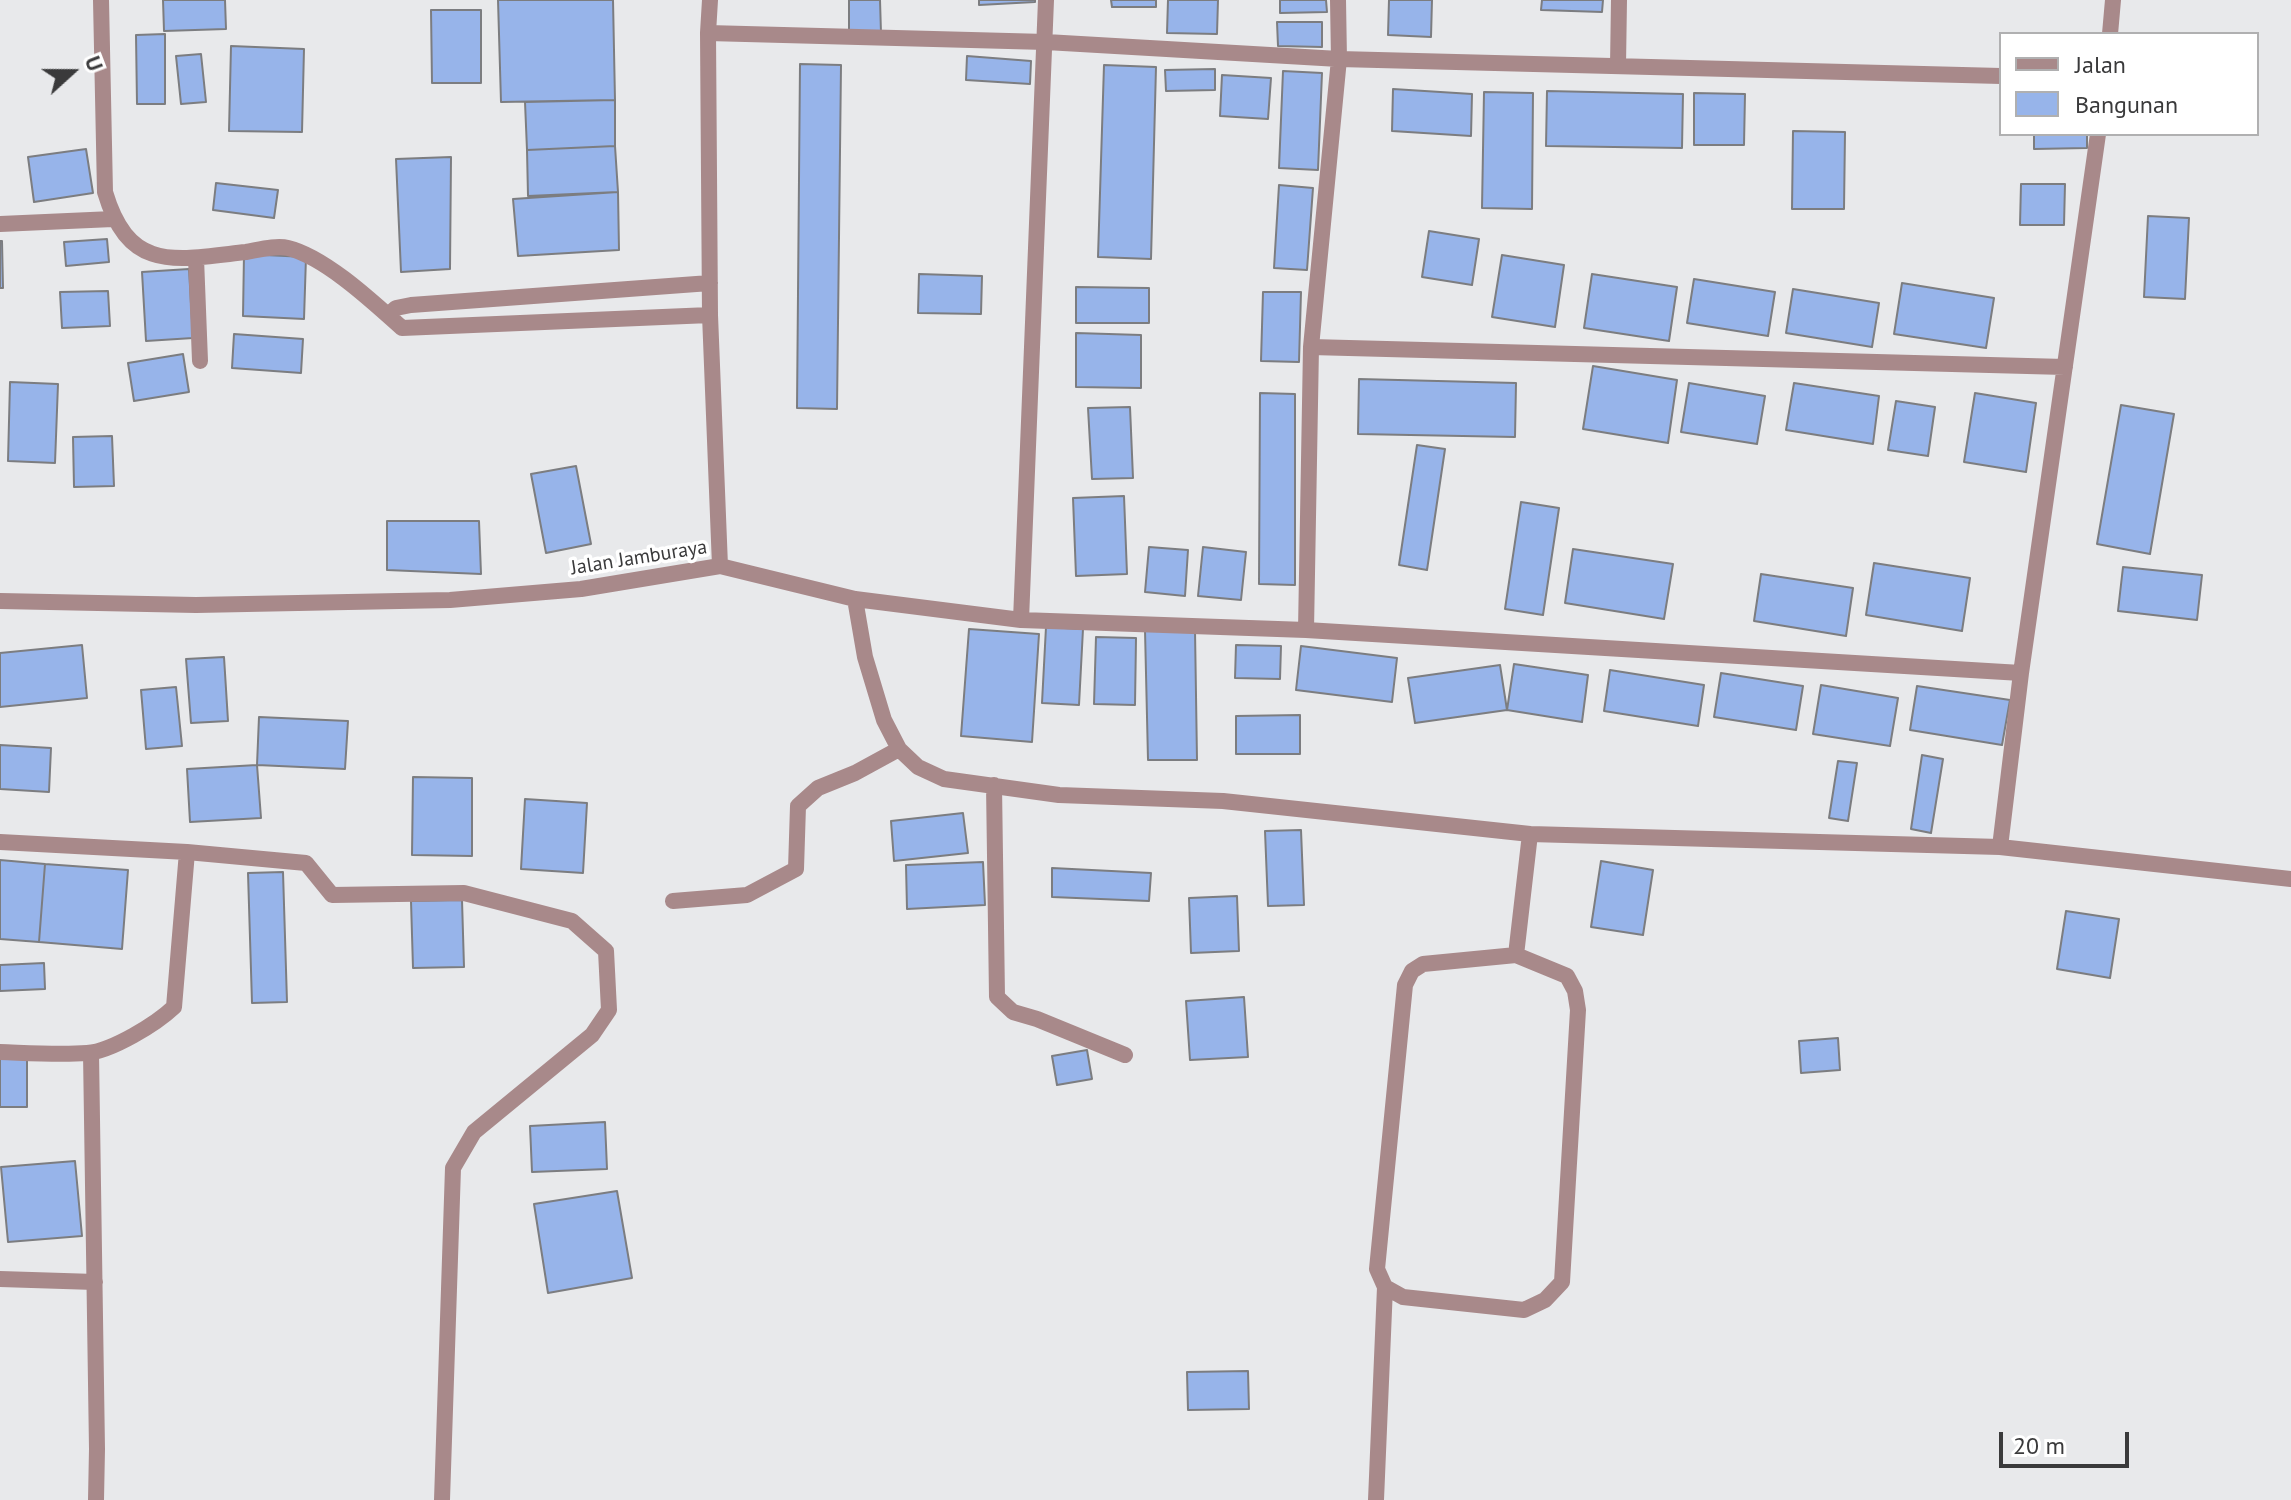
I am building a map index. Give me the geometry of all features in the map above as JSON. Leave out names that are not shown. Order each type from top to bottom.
[{"type":"street","points":[[101,0],[105,192],[113,219],[132,244],[146,254],[196,258],[285,247],[314,258],[402,328],[710,315]]},
{"type":"street","name":"Jalan Jamburaya","points":[[0,601],[196,605],[450,600],[581,589],[720,566],[710,315],[710,0]]},
{"type":"street","points":[[1021,620],[1046,0]]},
{"type":"street","points":[[1306,630],[1311,347],[1339,59],[1338,0]]},
{"type":"street","points":[[1618,66],[1619,0]]},
{"type":"street","points":[[2110,32],[2113,0]]},
{"type":"street","points":[[708,33],[1046,42],[1339,59],[1999,76]]},
{"type":"street","points":[[2000,847],[2021,673],[2098,136]]},
{"type":"street","points":[[0,224],[113,219]]},
{"type":"street","points":[[196,258],[200,361]]},
{"type":"street","points":[[388,315],[396,308],[424,304],[710,283]]},
{"type":"street","points":[[1311,347],[2065,367]]},
{"type":"street","points":[[720,566],[855,599],[1021,620],[1306,630],[2021,673]]},
{"type":"street","points":[[855,599],[865,657],[884,720],[899,749],[918,767],[944,779],[1059,795],[1223,801],[1530,834],[2000,847],[2291,879]]},
{"type":"street","points":[[673,901],[747,895],[796,869],[798,806],[818,788],[855,773],[899,749]]},
{"type":"street","points":[[994,785],[997,997],[1013,1012],[1125,1055]]},
{"type":"street","points":[[1516,955],[1530,834]]},
{"type":"street","points":[[0,842],[187,852],[306,863],[332,895],[464,893],[572,921],[606,951],[609,1010],[592,1035],[474,1132],[453,1168],[442,1500]]},
{"type":"street","points":[[0,1052],[91,1053],[159,1022],[174,1007],[187,852]]},
{"type":"street","points":[[1376,1500],[1385,1287],[1377,1269],[1405,985],[1412,971],[1423,964],[1516,955],[1567,976],[1575,991],[1578,1010],[1562,1282],[1545,1300],[1524,1310],[1403,1297],[1385,1287]]},
{"type":"street","points":[[91,1053],[96,1500]]},
{"type":"street","points":[[0,1279],[95,1282]]},
{"type":"building","points":[[163,0],[225,0],[226,29],[164,31]]},
{"type":"building","points":[[498,0],[613,0],[615,100],[501,102]]},
{"type":"building","points":[[849,0],[880,0],[881,33],[849,34]]},
{"type":"building","points":[[979,0],[1035,0],[1035,2],[979,5]]},
{"type":"building","points":[[1111,0],[1156,0],[1156,7],[1112,7]]},
{"type":"building","points":[[1168,0],[1218,0],[1217,34],[1167,33]]},
{"type":"building","points":[[1280,0],[1326,0],[1327,12],[1280,13]]},
{"type":"building","points":[[1389,0],[1432,0],[1431,37],[1388,35]]},
{"type":"building","points":[[1542,0],[1603,0],[1602,12],[1541,10]]},
{"type":"building","points":[[431,10],[481,10],[481,83],[432,83]]},
{"type":"building","points":[[1277,22],[1322,22],[1322,47],[1278,46]]},
{"type":"building","points":[[165,34],[165,104],[137,104],[136,35]]},
{"type":"building","points":[[231,46],[304,49],[302,132],[229,131]]},
{"type":"building","points":[[201,54],[206,102],[181,104],[176,56]]},
{"type":"building","points":[[967,56],[1031,61],[1030,84],[966,80]]},
{"type":"building","points":[[800,64],[841,65],[837,409],[797,408]]},
{"type":"building","points":[[1104,65],[1156,67],[1151,259],[1098,257]]},
{"type":"building","points":[[1215,69],[1215,90],[1166,91],[1165,70]]},
{"type":"building","points":[[1283,71],[1322,73],[1318,170],[1279,168]]},
{"type":"building","points":[[1222,75],[1271,78],[1268,119],[1220,116]]},
{"type":"building","points":[[1393,89],[1472,94],[1471,136],[1392,131]]},
{"type":"building","points":[[1547,91],[1683,94],[1682,148],[1546,146]]},
{"type":"building","points":[[1484,92],[1533,93],[1532,209],[1482,208]]},
{"type":"building","points":[[1694,93],[1745,94],[1744,145],[1694,145]]},
{"type":"building","points":[[615,100],[615,146],[527,150],[525,102]]},
{"type":"building","points":[[1793,131],[1845,132],[1844,209],[1792,209]]},
{"type":"building","points":[[2034,136],[2087,136],[2087,148],[2034,149]]},
{"type":"building","points":[[615,146],[618,192],[528,196],[527,150]]},
{"type":"building","points":[[86,149],[93,193],[34,202],[28,157]]},
{"type":"building","points":[[451,157],[450,269],[401,272],[396,159]]},
{"type":"building","points":[[216,183],[278,190],[274,218],[213,210]]},
{"type":"building","points":[[2021,184],[2065,184],[2064,225],[2020,225]]},
{"type":"building","points":[[1279,185],[1313,188],[1307,270],[1274,268]]},
{"type":"building","points":[[618,192],[619,250],[518,256],[513,199]]},
{"type":"building","points":[[2148,216],[2189,218],[2185,299],[2144,297]]},
{"type":"building","points":[[1429,231],[1479,239],[1472,285],[1422,277]]},
{"type":"building","points":[[107,239],[109,262],[66,266],[64,242]]},
{"type":"building","points":[[2,241],[3,288],[0,288]]},
{"type":"building","points":[[244,254],[306,257],[304,319],[243,316]]},
{"type":"building","points":[[1502,255],[1564,265],[1555,327],[1492,317]]},
{"type":"building","points":[[189,269],[193,338],[146,341],[142,272]]},
{"type":"building","points":[[919,274],[982,276],[981,314],[918,313]]},
{"type":"building","points":[[1592,274],[1677,287],[1669,341],[1584,328]]},
{"type":"building","points":[[1694,279],[1775,292],[1768,336],[1687,323]]},
{"type":"building","points":[[1902,283],[1994,298],[1986,348],[1894,334]]},
{"type":"building","points":[[1076,287],[1149,288],[1149,323],[1076,323]]},
{"type":"building","points":[[1793,289],[1879,303],[1872,347],[1786,333]]},
{"type":"building","points":[[108,291],[110,326],[62,328],[60,292]]},
{"type":"building","points":[[1263,292],[1301,292],[1299,362],[1261,361]]},
{"type":"building","points":[[1076,333],[1141,335],[1141,388],[1076,387]]},
{"type":"building","points":[[234,334],[303,339],[301,373],[232,368]]},
{"type":"building","points":[[183,354],[189,392],[134,401],[128,363]]},
{"type":"building","points":[[1593,366],[1677,380],[1668,443],[1583,429]]},
{"type":"building","points":[[1359,379],[1516,383],[1515,437],[1358,434]]},
{"type":"building","points":[[10,382],[58,384],[55,463],[8,461]]},
{"type":"building","points":[[1689,383],[1765,396],[1757,444],[1681,432]]},
{"type":"building","points":[[1794,383],[1879,396],[1873,444],[1786,430]]},
{"type":"building","points":[[1260,393],[1295,394],[1295,585],[1259,584]]},
{"type":"building","points":[[1975,393],[2036,403],[2026,472],[1964,462]]},
{"type":"building","points":[[1896,401],[1935,407],[1928,456],[1888,450]]},
{"type":"building","points":[[2121,405],[2174,414],[2150,554],[2097,544]]},
{"type":"building","points":[[1130,407],[1133,478],[1092,479],[1088,408]]},
{"type":"building","points":[[112,436],[114,486],[74,487],[73,437]]},
{"type":"building","points":[[1417,445],[1445,449],[1427,570],[1399,565]]},
{"type":"building","points":[[576,466],[591,544],[546,553],[531,474]]},
{"type":"building","points":[[1124,496],[1127,574],[1076,576],[1073,498]]},
{"type":"building","points":[[1521,502],[1559,508],[1543,615],[1505,609]]},
{"type":"building","points":[[387,521],[479,521],[481,574],[387,570]]},
{"type":"building","points":[[1149,547],[1188,550],[1185,596],[1145,592]]},
{"type":"building","points":[[1203,547],[1246,552],[1241,600],[1198,596]]},
{"type":"building","points":[[1573,549],[1673,564],[1664,619],[1565,603]]},
{"type":"building","points":[[1874,563],[1970,578],[1962,631],[1866,615]]},
{"type":"building","points":[[2123,567],[2202,575],[2197,620],[2118,611]]},
{"type":"building","points":[[1761,574],[1853,588],[1846,636],[1754,621]]},
{"type":"building","points":[[1046,627],[1083,629],[1079,705],[1042,703]]},
{"type":"building","points":[[969,629],[1039,634],[1032,742],[961,736]]},
{"type":"building","points":[[1145,630],[1195,630],[1197,760],[1148,760]]},
{"type":"building","points":[[1096,637],[1136,638],[1135,705],[1094,704]]},
{"type":"building","points":[[82,645],[87,698],[0,707],[0,653]]},
{"type":"building","points":[[1236,645],[1281,646],[1280,679],[1235,678]]},
{"type":"building","points":[[1301,646],[1397,658],[1392,702],[1296,690]]},
{"type":"building","points":[[224,657],[228,721],[191,723],[186,659]]},
{"type":"building","points":[[1514,664],[1588,675],[1582,722],[1507,710]]},
{"type":"building","points":[[1500,665],[1507,710],[1415,723],[1408,678]]},
{"type":"building","points":[[1610,670],[1704,685],[1698,726],[1604,711]]},
{"type":"building","points":[[1721,673],[1803,686],[1796,730],[1714,717]]},
{"type":"building","points":[[1821,685],[1898,698],[1890,746],[1813,734]]},
{"type":"building","points":[[1917,686],[2010,700],[2002,745],[1910,730]]},
{"type":"building","points":[[176,687],[182,746],[146,749],[141,690]]},
{"type":"building","points":[[1300,715],[1300,754],[1236,754],[1236,716]]},
{"type":"building","points":[[259,717],[348,721],[345,769],[257,765]]},
{"type":"building","points":[[0,745],[51,748],[49,792],[0,789]]},
{"type":"building","points":[[1922,755],[1943,759],[1931,833],[1911,829]]},
{"type":"building","points":[[1838,761],[1857,763],[1848,821],[1829,818]]},
{"type":"building","points":[[257,765],[261,818],[190,822],[187,769]]},
{"type":"building","points":[[413,777],[472,778],[472,856],[412,855]]},
{"type":"building","points":[[525,799],[587,803],[583,873],[521,869]]},
{"type":"building","points":[[963,813],[968,853],[894,861],[891,821]]},
{"type":"building","points":[[1301,830],[1304,905],[1268,906],[1265,831]]},
{"type":"building","points":[[0,860],[45,864],[39,942],[0,939]]},
{"type":"building","points":[[1601,861],[1653,870],[1643,935],[1591,927]]},
{"type":"building","points":[[983,862],[985,905],[907,909],[906,865]]},
{"type":"building","points":[[45,864],[128,870],[122,949],[39,942]]},
{"type":"building","points":[[1052,868],[1151,873],[1149,901],[1052,897]]},
{"type":"building","points":[[283,872],[287,1002],[252,1003],[248,873]]},
{"type":"building","points":[[1237,896],[1239,951],[1191,953],[1189,898]]},
{"type":"building","points":[[462,900],[464,967],[413,968],[411,901]]},
{"type":"building","points":[[2066,911],[2119,919],[2110,978],[2057,969]]},
{"type":"building","points":[[44,963],[45,989],[0,991],[0,965]]},
{"type":"building","points":[[1244,997],[1248,1057],[1190,1060],[1186,1001]]},
{"type":"building","points":[[1838,1038],[1840,1070],[1801,1073],[1799,1041]]},
{"type":"building","points":[[1087,1050],[1092,1079],[1057,1085],[1052,1056]]},
{"type":"building","points":[[0,1057],[27,1057],[27,1107],[0,1107]]},
{"type":"building","points":[[605,1122],[607,1169],[532,1172],[530,1126]]},
{"type":"building","points":[[75,1161],[82,1236],[8,1242],[1,1167]]},
{"type":"building","points":[[617,1191],[632,1278],[548,1293],[534,1204]]},
{"type":"building","points":[[1248,1371],[1249,1409],[1188,1410],[1187,1372]]}]
